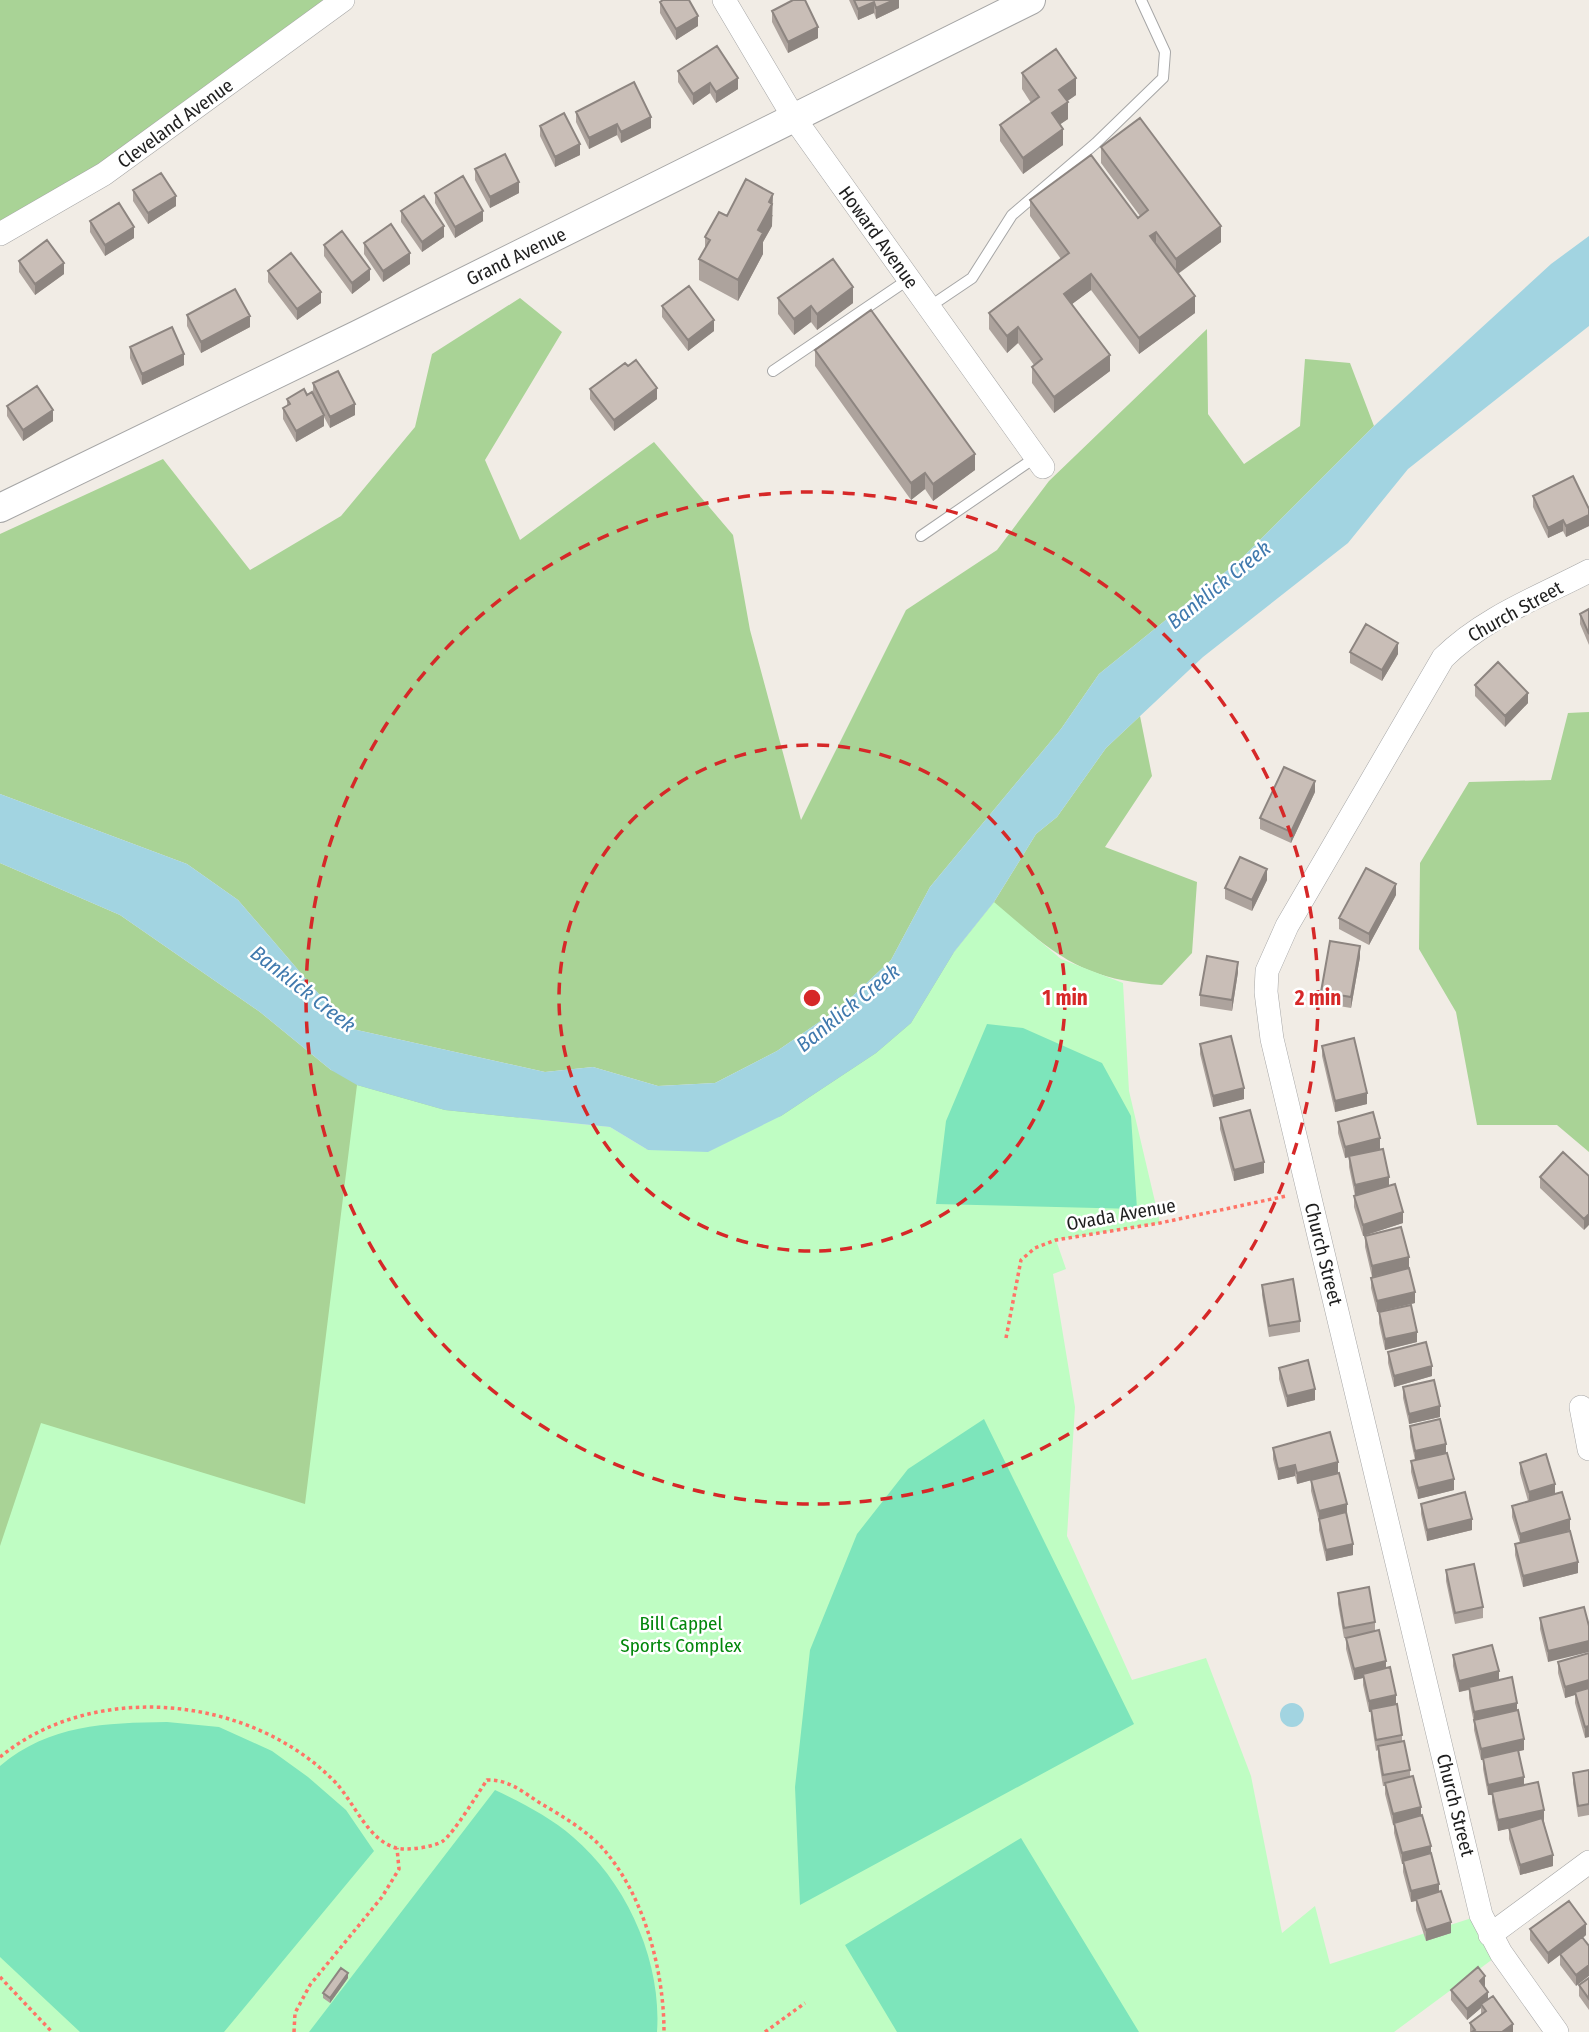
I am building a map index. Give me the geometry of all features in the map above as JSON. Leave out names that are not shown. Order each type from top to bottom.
[{"type":"street","name":"Cleveland Avenue","points":[[1,233],[104,174],[342,0]]},
{"type":"street","name":"Howard Avenue","points":[[723,0],[794,118],[1040,462]]},
{"type":"street","name":"Grand Avenue","points":[[0,508],[1031,0]]},
{"type":"street","name":"Church Street","points":[[1557,2032],[1490,1935],[1481,1915],[1272,1039],[1266,992],[1267,971],[1282,937],[1443,658],[1487,623],[1589,571]]},
{"type":"street","points":[[1581,1407],[1589,1449]]},
{"type":"street","points":[[1490,1935],[1589,1862]]},
{"type":"lane","points":[[929,307],[972,278],[1012,215],[1096,143],[1163,78],[1165,52],[1141,0]]},
{"type":"lane","points":[[773,371],[909,279]]},
{"type":"lane","points":[[921,536],[1040,462]]},
{"type":"path","name":"Ovada Avenue","points":[[1006,1338],[1021,1260],[1035,1248],[1056,1240],[1160,1223],[1309,1191]]},
{"type":"path","points":[[0,1756],[20,1740],[61,1722],[111,1710],[153,1707],[216,1714],[277,1736],[335,1783],[379,1839],[397,1849],[443,1841],[487,1780],[502,1780],[562,1816],[604,1850],[630,1891],[652,1948],[664,2006],[664,2032]]},
{"type":"path","points":[[294,2032],[295,2012],[310,1985],[382,1897],[399,1869],[397,1849]]},
{"type":"path","points":[[0,1977],[52,2032]]},
{"type":"path","points":[[765,2032],[805,2003]]},
{"type":"green space","points":[[0,0],[343,0],[0,234]]},
{"type":"green space","points":[[520,298],[562,332],[485,460],[520,540],[654,442],[733,535],[750,630],[801,820],[906,610],[997,550],[1049,481],[1207,329],[1208,414],[1244,464],[1300,426],[1305,359],[1350,363],[1374,426],[1240,560],[1099,674],[1061,729],[930,887],[891,960],[841,1007],[777,1051],[715,1083],[658,1086],[593,1067],[545,1072],[348,1028],[238,900],[187,864],[0,794],[0,534],[163,459],[250,570],[341,516],[415,427],[432,354]]},
{"type":"green space","points":[[1589,712],[1589,1152],[1557,1125],[1477,1125],[1456,1012],[1419,949],[1420,863],[1469,782],[1551,780],[1568,713]]},
{"type":"green space","points":[[1140,716],[1152,776],[1105,847],[1197,882],[1192,953],[1162,985],[1142,983],[1106,976],[1075,964],[1029,932],[936,1335],[0,1603],[0,863],[120,915],[260,1012],[331,1070],[648,1150],[954,952],[994,902],[1036,834],[1057,817],[1106,748]]},
{"type":"green space","name":"Bill Cappel Sports Complex","points":[[994,902],[1061,959],[1123,983],[1129,1091],[1160,1223],[1056,1240],[1066,1269],[1053,1274],[1075,1407],[1067,1536],[1132,1680],[1206,1658],[1251,1776],[1282,1933],[1315,1906],[1330,1964],[1481,1915],[1501,1953],[1394,2032],[0,2032],[0,1546],[41,1423],[305,1504],[357,1085],[445,1110],[610,1127],[648,1150],[781,1116],[876,1053],[911,1023],[954,952]]},
{"type":"green space","points":[[987,1024],[1023,1028],[1102,1063],[1131,1116],[1137,1209],[936,1204],[946,1121]]},
{"type":"green space","points":[[984,1419],[1134,1724],[800,1905],[795,1787],[810,1650],[857,1534],[908,1469]]},
{"type":"green space","points":[[167,1722],[219,1727],[272,1751],[308,1777],[346,1810],[374,1851],[224,2032],[80,2032],[0,1957],[0,1766],[19,1752],[58,1734],[100,1725]]},
{"type":"green space","points":[[495,1790],[536,1811],[564,1830],[610,1877],[625,1900],[647,1951],[654,1978],[657,2032],[309,2032]]},
{"type":"green space","points":[[1021,1838],[1139,2032],[897,2032],[845,1945]]},
{"type":"water","name":"Banklick Creek","points":[[1589,236],[1589,326],[1408,469],[1348,543],[1203,657],[1106,748],[1057,817],[1036,834],[994,902],[954,952],[911,1023],[876,1053],[781,1116],[708,1152],[648,1150],[610,1127],[445,1110],[357,1085],[331,1070],[260,1012],[120,915],[0,863],[0,794],[187,864],[238,900],[348,1028],[545,1072],[593,1067],[658,1086],[715,1083],[777,1051],[841,1007],[891,960],[930,887],[1061,729],[1099,674],[1240,560],[1374,426],[1551,264]]},
{"type":"water","points":[[1292,1703],[1301,1706],[1304,1715],[1301,1724],[1292,1727],[1283,1724],[1280,1715],[1283,1706]]},
{"type":"building","points":[[689,0],[698,16],[676,29],[660,2]]},
{"type":"building","points":[[793,0],[805,0],[818,27],[788,42],[772,11]]},
{"type":"building","points":[[854,0],[894,0],[876,8],[874,2],[858,9]]},
{"type":"building","points":[[717,46],[738,78],[716,92],[710,83],[693,94],[678,71]]},
{"type":"building","points":[[1056,49],[1076,78],[1059,90],[1068,102],[1052,113],[1063,129],[1023,158],[1000,125],[1039,97],[1022,73]]},
{"type":"building","points":[[634,82],[651,117],[621,132],[617,124],[589,138],[576,112]]},
{"type":"building","points":[[564,113],[580,144],[555,157],[540,126]]},
{"type":"building","points":[[1140,118],[1221,226],[1176,259],[1156,232],[1150,236],[1195,296],[1139,338],[1091,274],[1064,294],[1110,355],[1054,397],[1032,367],[1042,359],[1018,327],[1007,336],[989,313],[1069,253],[1030,200],[1091,155],[1138,218],[1148,210],[1101,147]]},
{"type":"building","points":[[505,154],[519,182],[490,197],[475,169]]},
{"type":"building","points":[[161,173],[176,196],[148,213],[133,190]]},
{"type":"building","points":[[463,176],[483,211],[455,227],[435,193]]},
{"type":"building","points":[[746,179],[773,194],[769,202],[772,204],[758,230],[763,233],[738,280],[699,259],[710,240],[705,237],[719,212],[727,216]]},
{"type":"building","points":[[424,196],[444,226],[422,242],[401,211]]},
{"type":"building","points":[[119,203],[134,227],[105,245],[90,221]]},
{"type":"building","points":[[391,224],[410,253],[383,271],[364,243]]},
{"type":"building","points":[[342,231],[370,269],[352,283],[324,245]]},
{"type":"building","points":[[47,240],[64,263],[35,284],[19,261]]},
{"type":"building","points":[[291,253],[321,292],[297,309],[268,271]]},
{"type":"building","points":[[833,259],[853,287],[817,314],[811,306],[794,319],[778,298]]},
{"type":"building","points":[[689,286],[714,320],[688,340],[662,306]]},
{"type":"building","points":[[235,289],[250,316],[201,342],[187,315]]},
{"type":"building","points":[[871,310],[975,454],[933,484],[925,473],[911,483],[815,350]]},
{"type":"building","points":[[172,327],[184,354],[142,374],[130,347]]},
{"type":"building","points":[[636,360],[657,388],[614,420],[590,389],[625,363],[628,366]]},
{"type":"building","points":[[338,371],[355,404],[330,417],[313,383]]},
{"type":"building","points":[[37,386],[53,410],[23,430],[7,406]]},
{"type":"building","points":[[304,389],[307,395],[312,392],[324,415],[296,431],[283,408],[290,404],[287,399]]},
{"type":"building","points":[[1573,476],[1589,509],[1589,515],[1566,526],[1563,520],[1548,528],[1533,496]]},
{"type":"building","points":[[1589,609],[1589,634],[1580,614]]},
{"type":"building","points":[[1366,624],[1398,643],[1382,670],[1350,652]]},
{"type":"building","points":[[1498,662],[1528,693],[1505,716],[1475,685]]},
{"type":"building","points":[[1284,767],[1315,781],[1291,832],[1260,818]]},
{"type":"building","points":[[1240,857],[1267,869],[1252,900],[1225,888]]},
{"type":"building","points":[[1366,868],[1396,884],[1369,934],[1339,918]]},
{"type":"building","points":[[1330,941],[1360,946],[1351,997],[1321,992]]},
{"type":"building","points":[[1207,956],[1238,962],[1232,1000],[1200,995]]},
{"type":"building","points":[[1231,1036],[1244,1088],[1213,1096],[1200,1044]]},
{"type":"building","points":[[1354,1038],[1367,1093],[1335,1101],[1322,1046]]},
{"type":"building","points":[[1250,1110],[1264,1162],[1234,1170],[1220,1118]]},
{"type":"building","points":[[1373,1112],[1380,1138],[1345,1147],[1338,1122]]},
{"type":"building","points":[[1383,1149],[1389,1177],[1355,1185],[1349,1156]]},
{"type":"building","points":[[1563,1152],[1589,1176],[1589,1214],[1584,1219],[1540,1177]]},
{"type":"building","points":[[1395,1184],[1403,1212],[1363,1225],[1354,1196]]},
{"type":"building","points":[[1401,1227],[1409,1257],[1372,1266],[1365,1236]]},
{"type":"building","points":[[1409,1268],[1415,1292],[1377,1301],[1371,1278]]},
{"type":"building","points":[[1293,1279],[1300,1321],[1269,1326],[1262,1285]]},
{"type":"building","points":[[1411,1305],[1417,1332],[1385,1339],[1379,1312]]},
{"type":"building","points":[[1426,1342],[1432,1366],[1394,1376],[1388,1352]]},
{"type":"building","points":[[1308,1360],[1315,1389],[1287,1396],[1279,1368]]},
{"type":"building","points":[[1434,1380],[1440,1406],[1409,1414],[1403,1387]]},
{"type":"building","points":[[1440,1419],[1446,1444],[1415,1451],[1410,1426]]},
{"type":"building","points":[[1330,1432],[1338,1462],[1297,1473],[1295,1465],[1278,1469],[1273,1448]]},
{"type":"building","points":[[1447,1453],[1454,1479],[1418,1488],[1411,1461]]},
{"type":"building","points":[[1546,1454],[1555,1484],[1529,1492],[1520,1463]]},
{"type":"building","points":[[1339,1473],[1347,1504],[1319,1511],[1311,1480]]},
{"type":"building","points":[[1465,1492],[1472,1519],[1427,1530],[1421,1504]]},
{"type":"building","points":[[1562,1492],[1570,1519],[1520,1534],[1512,1506]]},
{"type":"building","points":[[1346,1512],[1353,1544],[1326,1550],[1319,1519]]},
{"type":"building","points":[[1570,1531],[1578,1562],[1523,1576],[1515,1544]]},
{"type":"building","points":[[1474,1564],[1483,1607],[1455,1613],[1446,1570]]},
{"type":"building","points":[[1369,1587],[1375,1622],[1344,1628],[1338,1593]]},
{"type":"building","points":[[1584,1607],[1589,1626],[1589,1641],[1548,1651],[1540,1618]]},
{"type":"building","points":[[1379,1630],[1386,1661],[1354,1669],[1346,1638]]},
{"type":"building","points":[[1492,1645],[1499,1671],[1459,1681],[1453,1655]]},
{"type":"building","points":[[1589,1653],[1589,1680],[1565,1687],[1558,1662]]},
{"type":"building","points":[[1390,1667],[1396,1695],[1369,1701],[1363,1674]]},
{"type":"building","points":[[1512,1677],[1517,1703],[1474,1712],[1469,1687]]},
{"type":"building","points":[[1589,1688],[1589,1726],[1585,1727],[1575,1692]]},
{"type":"building","points":[[1397,1704],[1402,1735],[1376,1740],[1371,1709]]},
{"type":"building","points":[[1518,1710],[1524,1739],[1481,1749],[1474,1720]]},
{"type":"building","points":[[1404,1741],[1410,1770],[1383,1775],[1378,1746]]},
{"type":"building","points":[[1518,1750],[1524,1777],[1488,1785],[1483,1758]]},
{"type":"building","points":[[1589,1770],[1589,1804],[1578,1806],[1573,1773]]},
{"type":"building","points":[[1413,1776],[1421,1807],[1393,1814],[1385,1783]]},
{"type":"building","points":[[1538,1782],[1544,1810],[1498,1820],[1492,1792]]},
{"type":"building","points":[[1422,1815],[1431,1846],[1402,1853],[1394,1823]]},
{"type":"building","points":[[1542,1818],[1553,1855],[1520,1865],[1509,1828]]},
{"type":"building","points":[[1431,1853],[1439,1884],[1411,1891],[1403,1861]]},
{"type":"building","points":[[1441,1891],[1451,1922],[1426,1930],[1416,1899]]},
{"type":"building","points":[[1569,1901],[1586,1924],[1548,1953],[1530,1929]]},
{"type":"building","points":[[1582,1937],[1589,1946],[1589,1965],[1576,1975],[1560,1954]]},
{"type":"building","points":[[1478,1967],[1485,1976],[1480,1981],[1488,1992],[1467,2009],[1451,1990]]},
{"type":"building","points":[[341,1968],[348,1973],[330,1998],[323,1993]]},
{"type":"building","points":[[1589,1978],[1589,1999],[1579,1985]]},
{"type":"building","points":[[1493,1996],[1513,2024],[1502,2032],[1472,2032],[1475,2030],[1470,2023],[1486,2011],[1481,2004]]}]
